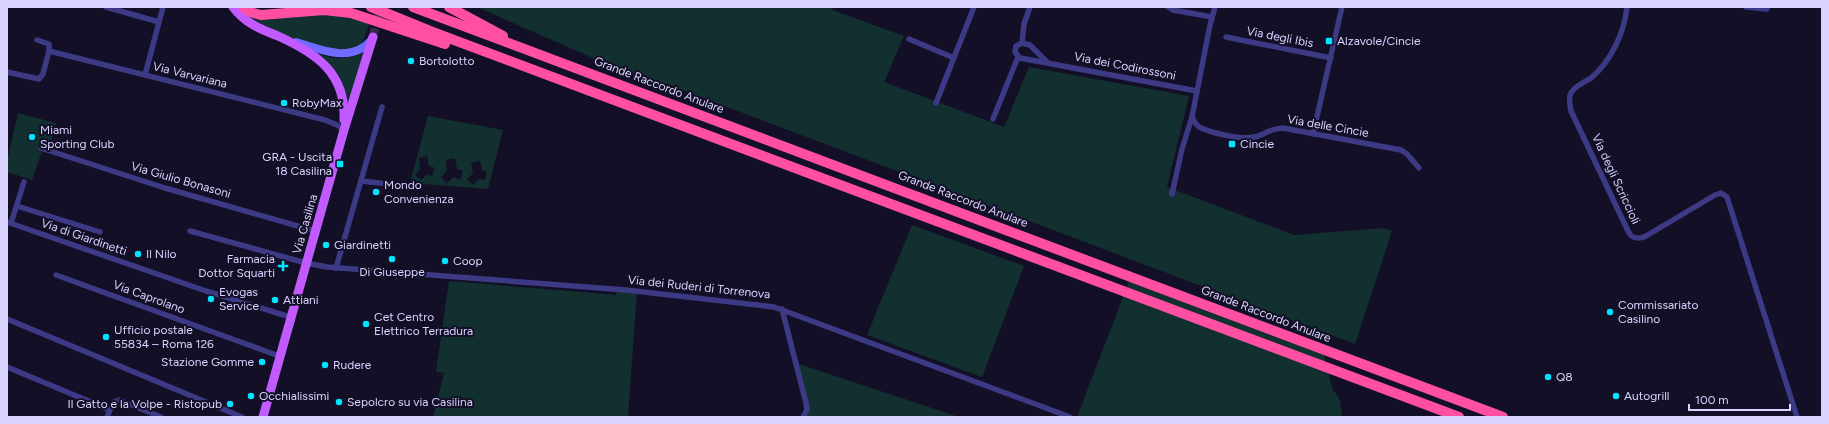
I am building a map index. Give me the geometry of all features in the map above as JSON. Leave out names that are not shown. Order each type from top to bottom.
[{"type":"highway","points":[[243,7],[250,12],[261,15],[324,10],[350,13],[434,40],[520,72],[544,74]]},
{"type":"highway","points":[[371,7],[544,74],[1458,417]]},
{"type":"highway","name":"Grande Raccordo Anulare","points":[[412,7],[1503,417]]},
{"type":"highway","points":[[449,7],[477,21],[523,48]]},
{"type":"main road","name":"Via Casilina","points":[[233,7],[248,22],[280,37],[328,67],[337,81],[344,108],[344,130]]},
{"type":"main road","points":[[280,37],[312,47],[340,53],[362,50],[373,37]]},
{"type":"main road","name":"Via Casilina","points":[[263,417],[344,130],[373,37]]},
{"type":"street","points":[[106,7],[159,22]]},
{"type":"street","points":[[145,75],[163,7]]},
{"type":"street","points":[[936,103],[974,7]]},
{"type":"street","points":[[1022,43],[1024,24],[1030,7]]},
{"type":"street","points":[[1168,7],[1173,10],[1212,17]]},
{"type":"street","points":[[1172,194],[1182,149],[1192,117],[1215,7]]},
{"type":"street","points":[[1314,134],[1342,7]]},
{"type":"street","name":"Via degli Scriccioli","points":[[1627,7],[1624,28],[1614,48],[1592,76],[1574,88],[1570,94],[1570,103],[1573,114],[1632,237],[1640,238],[1646,236],[1715,194],[1721,193],[1727,197],[1797,417]]},
{"type":"street","points":[[1746,7],[1767,10]]},
{"type":"street","name":"Via degli Ibis","points":[[1226,37],[1331,58]]},
{"type":"street","points":[[909,39],[954,58]]},
{"type":"street","name":"Via Varvariana","points":[[37,40],[49,44],[49,51],[328,121],[340,126],[344,130]]},
{"type":"street","points":[[993,119],[1018,57],[1015,50],[1017,45],[1022,43],[1030,45],[1048,63]]},
{"type":"street","points":[[7,72],[39,79],[43,74],[49,51]]},
{"type":"street","name":"Via dei Codirossoni","points":[[1018,57],[1197,91]]},
{"type":"street","points":[[336,268],[382,107]]},
{"type":"street","name":"Via delle Cincie","points":[[1192,117],[1196,124],[1202,129],[1236,136],[1254,137],[1269,130],[1279,128],[1402,150],[1419,168]]},
{"type":"street","name":"Via Giulio Bonasoni","points":[[41,148],[165,188],[315,231]]},
{"type":"street","points":[[361,181],[398,185]]},
{"type":"street","points":[[9,223],[17,206],[24,182]]},
{"type":"street","points":[[17,206],[100,232]]},
{"type":"street","name":"Via di Giardinetti","points":[[9,223],[208,292],[290,317]]},
{"type":"street","name":"Via dei Ruderi di Torrenova","points":[[190,231],[306,264],[336,268],[617,289],[744,302],[782,308],[1070,417]]},
{"type":"street","name":"Via Caprolano","points":[[56,275],[279,356]]},
{"type":"street","points":[[782,308],[806,403],[807,410],[803,417]]},
{"type":"street","points":[[7,319],[242,417]]},
{"type":"street","points":[[7,367],[110,410]]},
{"type":"street","points":[[107,417],[114,402],[119,400],[161,417]]},
{"type":"green space","points":[[477,7],[833,7],[832,10],[904,36],[884,82],[1004,127],[1029,67],[1189,96],[1167,187],[1294,235],[1384,228],[1392,231],[1355,344],[666,84],[661,88]]},
{"type":"green space","points":[[322,12],[371,21],[361,45],[351,50],[327,48],[297,39],[267,27],[246,15],[272,19]]},
{"type":"green space","points":[[312,51],[332,58],[346,58],[366,51],[349,106],[341,80],[333,68]]},
{"type":"green space","name":"Miami Sporting Club","points":[[18,113],[56,123],[48,153],[42,151],[32,180],[7,172],[7,161]]},
{"type":"green space","points":[[428,116],[503,130],[488,189],[410,183]],"holes":[[[427,156],[429,166],[435,168],[432,176],[427,175],[421,180],[415,175],[420,169],[419,158]],[[455,158],[457,169],[463,171],[460,180],[454,177],[447,183],[441,177],[447,170],[446,160]],[[480,161],[482,170],[487,172],[485,180],[479,179],[473,185],[467,179],[473,173],[471,163]]]},
{"type":"green space","points":[[912,225],[1024,266],[982,377],[867,335]]},
{"type":"green space","points":[[1131,276],[1323,349],[1332,388],[1340,400],[1342,417],[1077,417]]},
{"type":"green space","points":[[449,281],[616,295],[617,289],[637,291],[628,417],[433,417],[444,373],[436,372]]},
{"type":"green space","points":[[796,363],[959,417],[802,417],[807,410]]},
{"type":"tunnel","points":[[373,37],[380,7]]},
{"type":"place","name":"Alzavole/Cincie","points":[[1329,41]]},
{"type":"place","name":"Bortolotto","points":[[411,61]]},
{"type":"place","name":"RobyMax","points":[[284,103]]},
{"type":"place","name":"Miami Sporting Club","points":[[32,137]]},
{"type":"place","name":"Cincie","points":[[1232,144]]},
{"type":"place","name":"GRA - Uscita 18 Casilina","points":[[340,164]]},
{"type":"place","name":"Mondo Convenienza","points":[[376,192]]},
{"type":"place","name":"Giardinetti","points":[[326,245]]},
{"type":"place","name":"Il Nilo","points":[[138,254]]},
{"type":"place","name":"Di Giuseppe","points":[[392,259]]},
{"type":"place","name":"Coop","points":[[445,261]]},
{"type":"place","name":"Farmacia Dottor Squarti","points":[[283,266]]},
{"type":"place","name":"Evogas Service","points":[[211,299]]},
{"type":"place","name":"Attiani","points":[[275,300]]},
{"type":"place","name":"Commissariato Casilino","points":[[1610,312]]},
{"type":"place","name":"Cet Centro Elettrico Terradura","points":[[366,324]]},
{"type":"place","name":"Ufficio postale 55834 – Roma 126","points":[[106,337]]},
{"type":"place","name":"Stazione Gomme","points":[[262,362]]},
{"type":"place","name":"Rudere","points":[[325,365]]},
{"type":"place","name":"Q8","points":[[1548,377]]},
{"type":"place","name":"Occhialissimi","points":[[251,396]]},
{"type":"place","name":"Autogrill","points":[[1616,396]]},
{"type":"place","name":"Sepolcro su via Casilina","points":[[339,402]]},
{"type":"place","name":"Il Gatto e la Volpe - Ristopub","points":[[230,404]]}]
